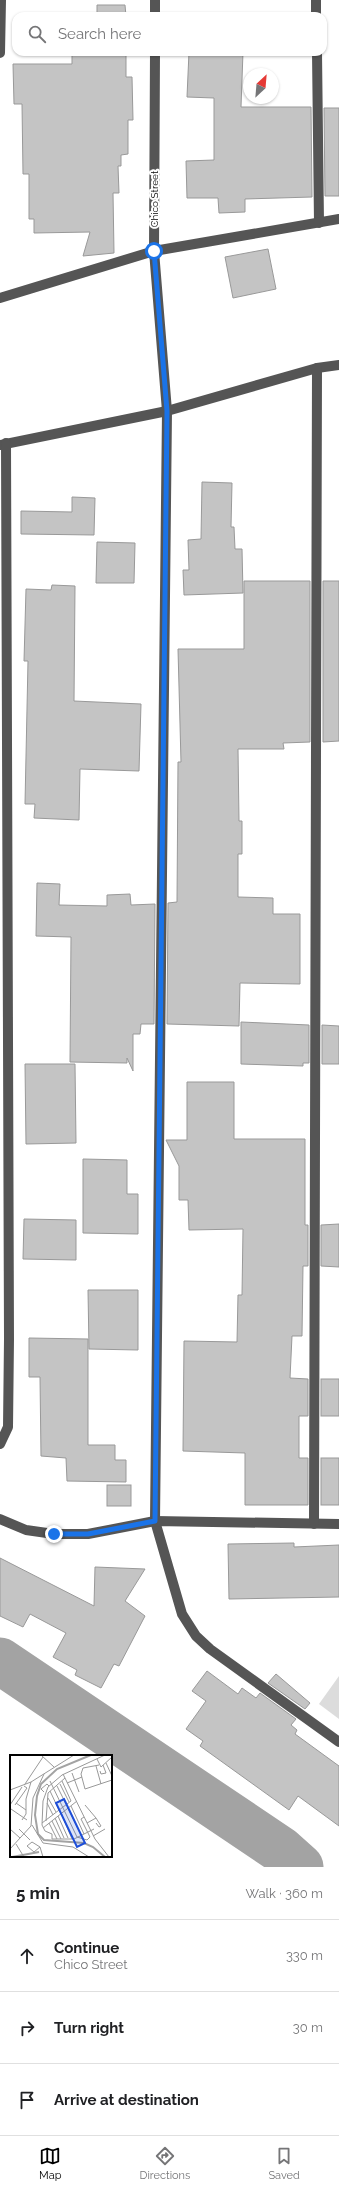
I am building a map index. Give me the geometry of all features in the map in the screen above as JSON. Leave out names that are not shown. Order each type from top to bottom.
[{"type":"street","points":[[0,53],[1,0]]},
{"type":"street","points":[[155,0],[155,12]]},
{"type":"street","points":[[316,0],[316,12]]},
{"type":"street","name":"Chico Street","points":[[155,56],[154,251],[167,411],[155,1521],[182,1614],[196,1636],[210,1649],[339,1742]]},
{"type":"street","points":[[317,56],[319,223]]},
{"type":"street","points":[[0,298],[154,251],[339,219]]},
{"type":"street","points":[[0,1444],[8,1426],[9,1339],[3,444],[167,411],[317,368],[339,365]]},
{"type":"street","points":[[314,1524],[317,368]]},
{"type":"street","points":[[0,1519],[26,1530],[54,1534],[88,1534],[155,1521],[339,1524]]},
{"type":"shaded area","points":[[339,1676],[339,1719],[319,1704]]},
{"type":"building","points":[[97,5],[125,5],[126,12],[97,12]]},
{"type":"building","points":[[72,56],[126,56],[126,77],[132,77],[133,120],[128,120],[128,154],[121,155],[121,166],[118,166],[119,193],[113,193],[114,253],[83,256],[90,232],[34,233],[34,219],[29,219],[29,174],[23,174],[22,104],[14,104],[13,64],[72,64]]},
{"type":"building","points":[[189,56],[243,56],[241,107],[311,107],[312,197],[245,199],[245,212],[219,213],[218,198],[187,198],[186,161],[214,160],[214,98],[187,97]]},
{"type":"building","points":[[324,108],[339,108],[339,196],[325,196]]},
{"type":"building","points":[[268,249],[276,289],[233,298],[225,257]]},
{"type":"building","points":[[202,482],[232,483],[231,527],[234,527],[235,549],[242,549],[243,593],[184,595],[183,570],[189,570],[188,540],[201,539]]},
{"type":"building","points":[[72,497],[95,498],[94,535],[21,534],[21,511],[72,512]]},
{"type":"building","points":[[97,542],[135,543],[134,583],[96,583]]},
{"type":"building","points":[[244,581],[310,581],[310,742],[283,743],[284,749],[238,749],[239,821],[242,821],[242,854],[238,854],[238,897],[273,898],[273,914],[300,914],[300,984],[240,983],[239,1026],[167,1024],[168,903],[177,902],[178,762],[181,762],[178,649],[244,649]]},
{"type":"building","points":[[323,581],[339,581],[339,741],[323,742]]},
{"type":"building","points":[[52,585],[75,586],[74,701],[141,704],[139,771],[80,769],[79,820],[34,818],[35,804],[25,804],[28,661],[24,661],[26,589],[51,590]]},
{"type":"building","points":[[37,883],[60,884],[59,905],[107,906],[107,895],[130,894],[131,905],[155,904],[154,1024],[141,1024],[140,1034],[133,1034],[133,1071],[127,1058],[127,1063],[70,1062],[71,937],[36,936]]},
{"type":"building","points":[[241,1022],[309,1025],[309,1063],[303,1063],[303,1066],[241,1064]]},
{"type":"building","points":[[322,1025],[339,1026],[339,1064],[322,1064]]},
{"type":"building","points":[[25,1064],[75,1064],[76,1143],[26,1144]]},
{"type":"building","points":[[187,1082],[234,1082],[234,1139],[305,1139],[305,1225],[308,1225],[308,1266],[303,1266],[302,1336],[292,1336],[290,1378],[308,1379],[308,1416],[299,1416],[299,1458],[308,1458],[308,1505],[245,1505],[245,1453],[183,1451],[184,1341],[237,1342],[238,1295],[242,1295],[243,1229],[189,1230],[188,1200],[179,1200],[179,1166],[166,1140],[187,1140]]},
{"type":"building","points":[[83,1159],[127,1160],[127,1194],[138,1194],[138,1234],[83,1233]]},
{"type":"building","points":[[24,1219],[76,1220],[76,1260],[23,1259]]},
{"type":"building","points":[[339,1224],[339,1267],[321,1266],[321,1225]]},
{"type":"building","points":[[88,1290],[138,1290],[138,1350],[89,1349]]},
{"type":"building","points":[[29,1338],[88,1339],[88,1445],[115,1445],[115,1460],[126,1460],[126,1482],[67,1481],[66,1458],[41,1456],[40,1377],[29,1377]]},
{"type":"building","points":[[321,1379],[339,1379],[339,1416],[321,1416]]},
{"type":"building","points":[[321,1458],[339,1458],[339,1505],[321,1505]]},
{"type":"building","points":[[107,1485],[131,1485],[131,1506],[107,1506]]},
{"type":"building","points":[[294,1543],[294,1547],[339,1545],[339,1597],[229,1599],[228,1544]]},
{"type":"building","points":[[0,1558],[94,1606],[95,1567],[145,1569],[125,1601],[145,1616],[119,1666],[114,1664],[101,1688],[75,1675],[77,1670],[53,1657],[66,1633],[30,1614],[23,1627],[0,1616]]},
{"type":"building","points":[[207,1671],[238,1694],[242,1688],[256,1698],[260,1693],[296,1719],[291,1725],[297,1730],[295,1734],[339,1766],[339,1826],[298,1796],[289,1810],[200,1746],[203,1741],[186,1729],[206,1701],[192,1691]]},
{"type":"building","points":[[276,1674],[310,1703],[305,1709],[268,1683]]},
{"type":"waterway","points":[[0,1661],[281,1850],[300,1867]]},
{"type":"route","points":[[54,1534],[88,1534],[155,1521],[167,411],[154,251]]}]
